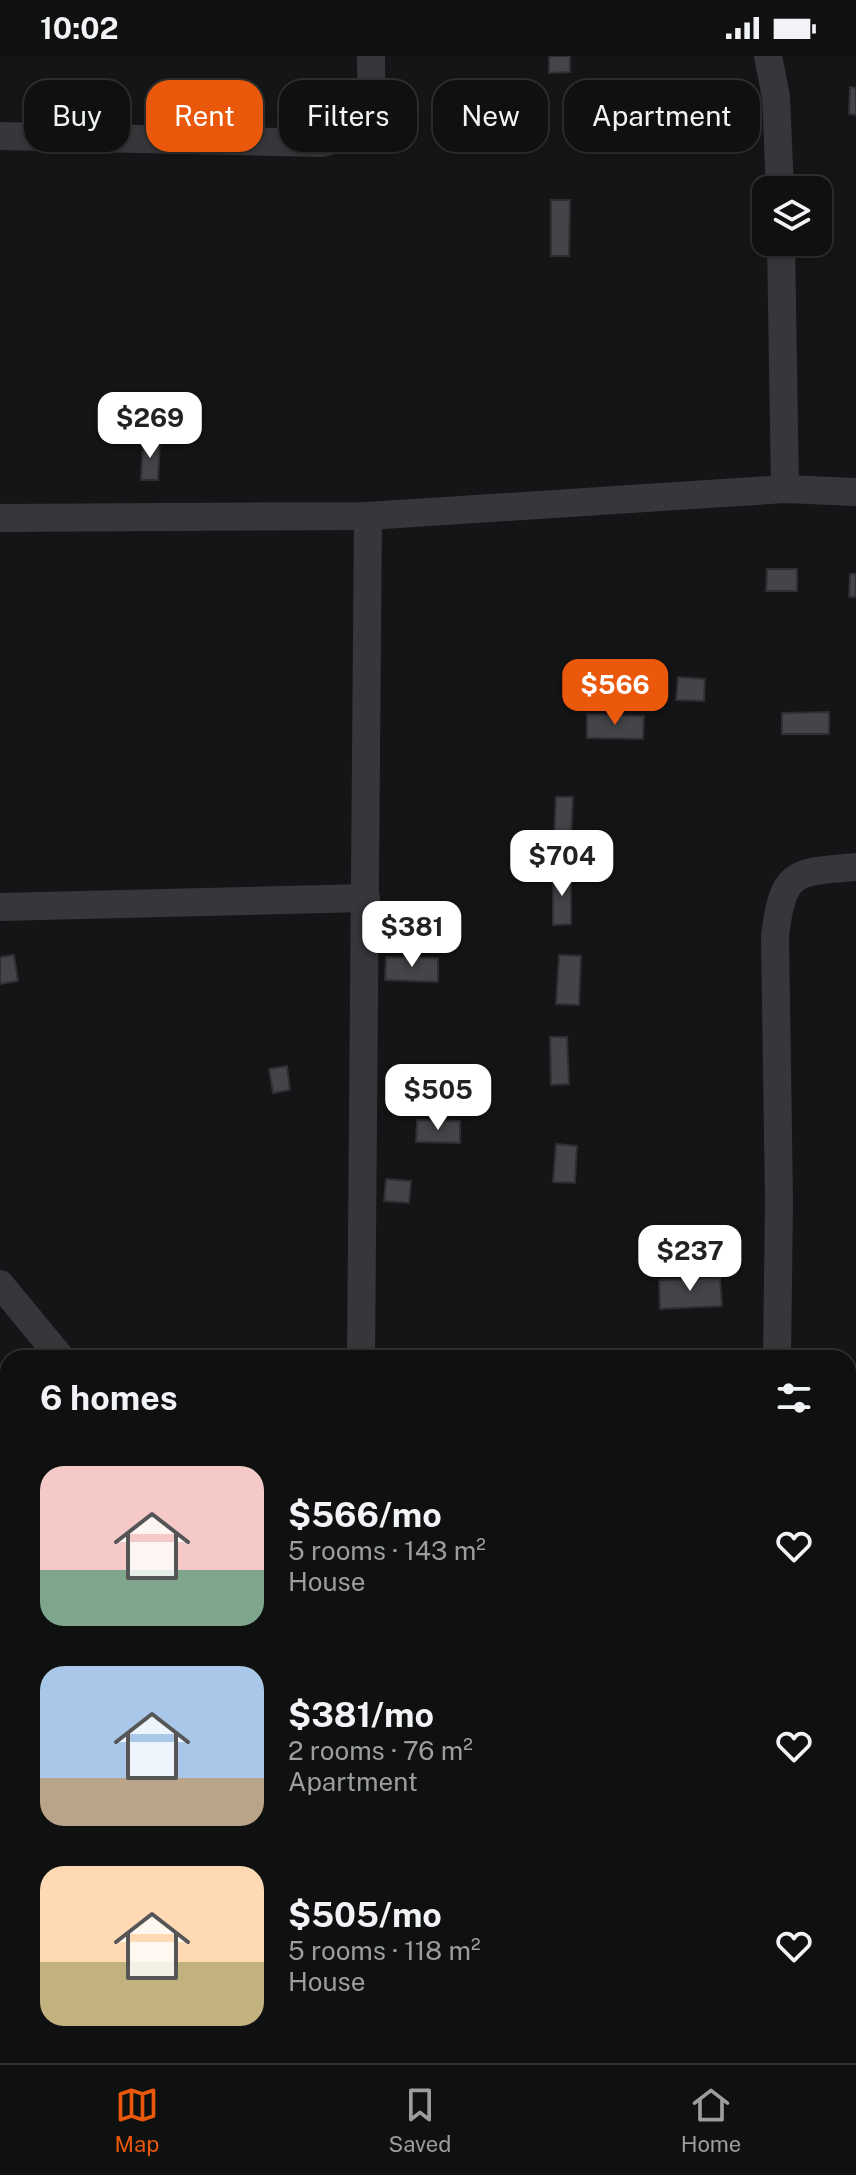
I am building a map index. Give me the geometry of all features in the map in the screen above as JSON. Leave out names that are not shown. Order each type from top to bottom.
[{"type":"street","points":[[0,136],[322,143],[345,138],[362,127],[371,95],[371,56]]},
{"type":"street","points":[[768,56],[776,97],[779,176]]},
{"type":"street","points":[[781,256],[785,489]]},
{"type":"street","points":[[0,518],[368,516],[785,489],[856,492]]},
{"type":"street","points":[[361,1350],[368,516]]},
{"type":"street","points":[[777,1350],[779,1201],[775,936],[779,898],[791,881],[808,871],[856,867]]},
{"type":"street","points":[[0,907],[366,898]]},
{"type":"street","points":[[0,1284],[54,1350]]},
{"type":"building","points":[[549,56],[570,56],[570,72],[549,73]]},
{"type":"building","points":[[850,87],[856,88],[856,115],[849,114]]},
{"type":"building","points":[[551,200],[570,200],[569,256],[551,256]]},
{"type":"building","points":[[143,441],[160,441],[158,480],[141,480]]},
{"type":"building","points":[[767,569],[797,569],[797,591],[766,591]]},
{"type":"building","points":[[850,574],[856,574],[856,597],[849,597]]},
{"type":"building","points":[[678,677],[705,679],[704,701],[676,700]]},
{"type":"building","points":[[829,712],[829,734],[782,734],[782,713]]},
{"type":"building","points":[[587,714],[644,716],[643,739],[587,738]]},
{"type":"building","points":[[556,797],[573,797],[571,837],[554,836]]},
{"type":"building","points":[[553,872],[571,872],[571,924],[553,925]]},
{"type":"building","points":[[14,955],[18,981],[0,984],[0,957]]},
{"type":"building","points":[[559,955],[581,956],[579,1005],[556,1004]]},
{"type":"building","points":[[386,957],[438,958],[438,982],[385,980]]},
{"type":"building","points":[[550,1037],[567,1037],[569,1084],[551,1085]]},
{"type":"building","points":[[287,1066],[290,1090],[273,1093],[269,1069]]},
{"type":"building","points":[[417,1093],[456,1093],[455,1114],[417,1113]]},
{"type":"building","points":[[417,1120],[460,1121],[460,1143],[416,1142]]},
{"type":"building","points":[[556,1144],[577,1146],[575,1183],[553,1182]]},
{"type":"building","points":[[386,1179],[411,1181],[409,1203],[384,1201]]},
{"type":"building","points":[[720,1278],[722,1306],[660,1309],[659,1280]]}]
